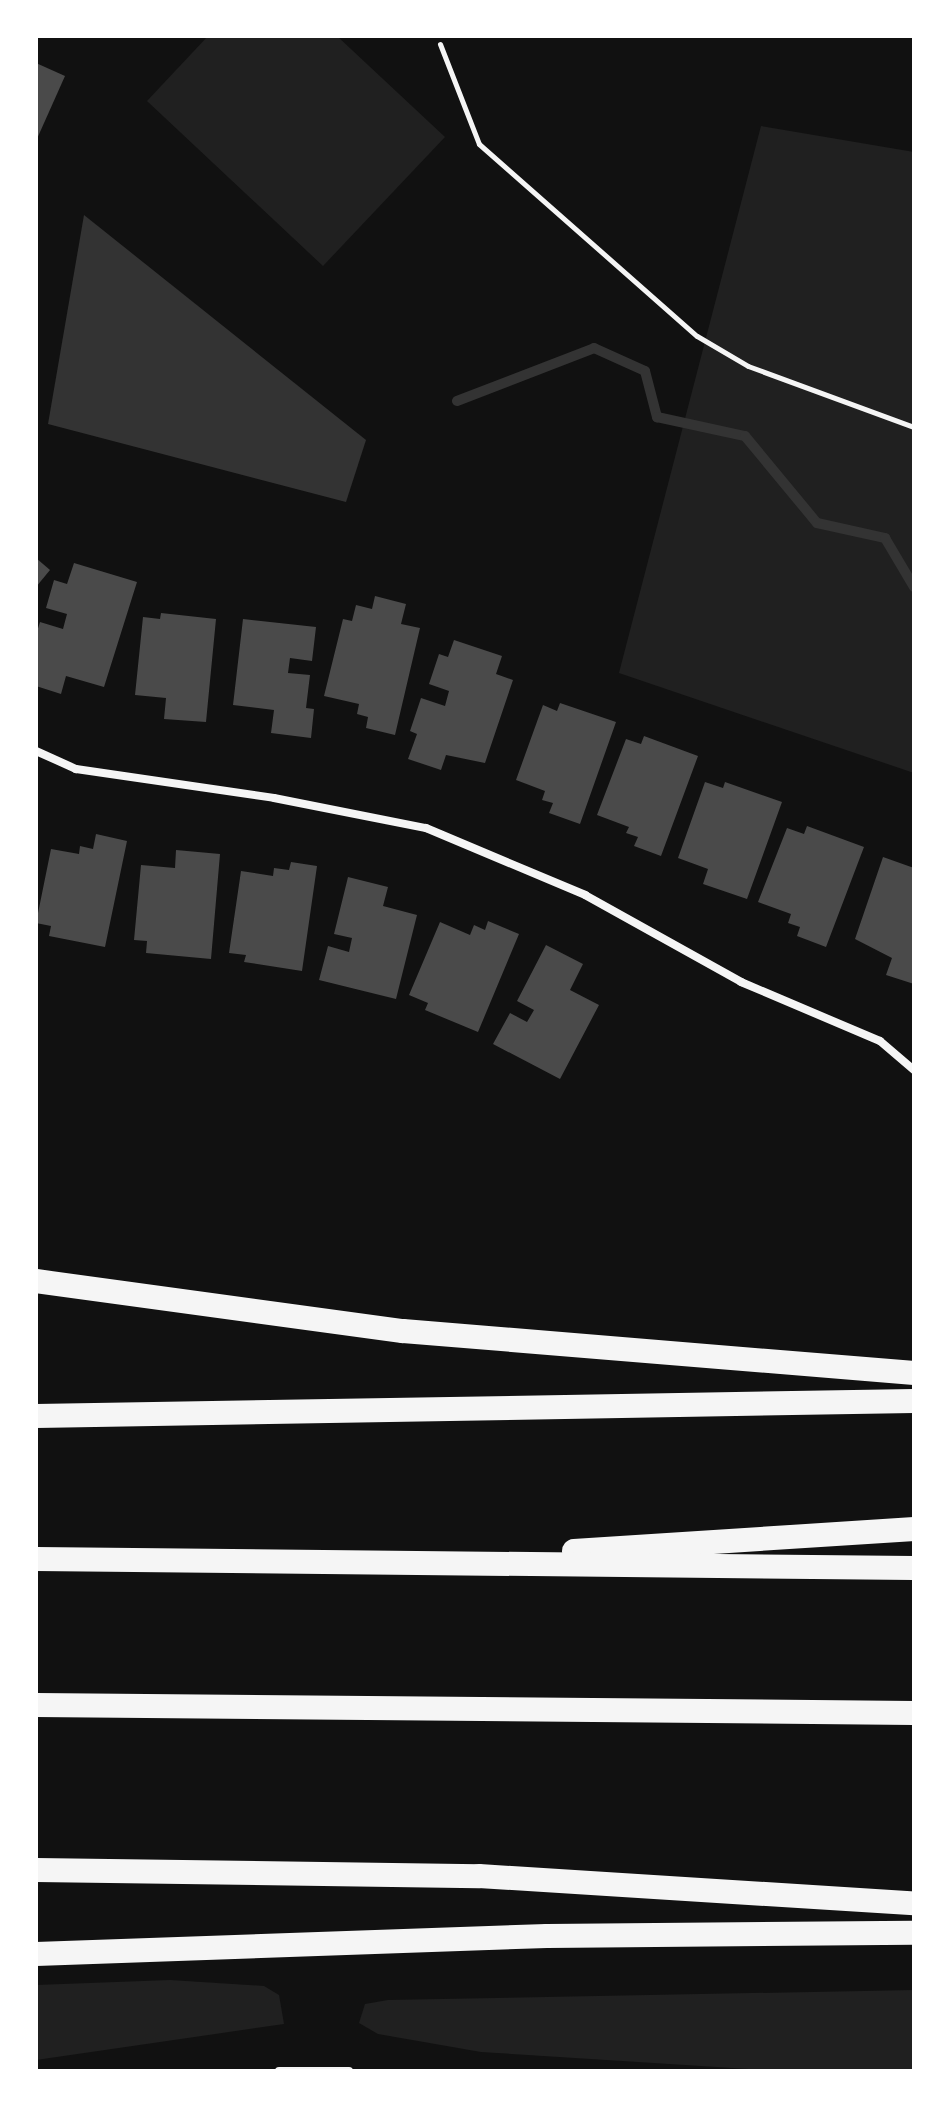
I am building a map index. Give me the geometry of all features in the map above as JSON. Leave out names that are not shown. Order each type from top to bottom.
[{"type":"highway","points":[[36,1281],[403,1331],[914,1373]]},
{"type":"highway","points":[[36,1416],[914,1401]]},
{"type":"highway","points":[[428,1563],[914,1529]]},
{"type":"highway","points":[[36,1559],[914,1568]]},
{"type":"highway","points":[[36,1705],[914,1713]]},
{"type":"highway","points":[[36,1870],[479,1876],[914,1903]]},
{"type":"highway","points":[[36,1954],[547,1936],[914,1933]]},
{"type":"street","points":[[36,751],[76,769],[274,798],[426,828],[585,895],[741,982],[880,1041],[914,1070]]},
{"type":"street","points":[[279,2071],[349,2071]]},
{"type":"path","points":[[440,44],[479,144],[697,336],[748,366],[914,427]]},
{"type":"shaded area","points":[[208,36],[337,36],[445,137],[323,266],[147,101]]},
{"type":"shaded area","points":[[761,126],[914,152],[914,773],[619,673]]},
{"type":"shaded area","points":[[84,215],[366,440],[346,502],[48,424]]},
{"type":"shaded area","points":[[170,1980],[264,1986],[279,1995],[284,2024],[36,2060],[36,1985]]},
{"type":"shaded area","points":[[914,1990],[914,2071],[779,2071],[481,2052],[378,2034],[359,2023],[365,2004],[388,2000]]},
{"type":"building","points":[[36,63],[65,76],[36,141]]},
{"type":"building","points":[[36,558],[50,570],[36,587]]},
{"type":"building","points":[[74,563],[137,582],[104,687],[66,676],[61,694],[36,686],[36,635],[40,622],[63,629],[67,614],[46,608],[54,580],[67,584]]},
{"type":"building","points":[[375,596],[406,604],[401,624],[420,628],[395,735],[366,728],[368,717],[357,714],[359,704],[324,696],[343,619],[352,621],[356,605],[372,609]]},
{"type":"building","points":[[161,613],[216,619],[206,722],[164,719],[166,698],[135,695],[143,617],[160,619]]},
{"type":"building","points":[[243,619],[316,627],[312,661],[290,658],[288,673],[310,675],[306,708],[314,709],[311,738],[271,733],[274,710],[233,705]]},
{"type":"building","points":[[454,640],[502,656],[496,674],[513,680],[485,763],[446,755],[441,770],[408,759],[417,734],[410,731],[421,698],[445,706],[449,691],[429,684],[439,654],[448,657]]},
{"type":"building","points":[[560,703],[616,722],[580,824],[549,813],[553,803],[542,800],[545,791],[516,780],[543,705],[557,711]]},
{"type":"building","points":[[644,736],[698,756],[661,856],[634,846],[638,837],[626,833],[629,827],[597,815],[626,739],[641,744]]},
{"type":"building","points":[[705,782],[723,788],[725,782],[782,802],[747,899],[703,884],[708,869],[678,858]]},
{"type":"building","points":[[807,826],[864,847],[826,947],[797,936],[800,927],[788,923],[791,914],[758,902],[787,828],[804,834]]},
{"type":"building","points":[[96,834],[127,841],[105,947],[49,936],[51,926],[36,923],[51,849],[79,854],[80,846],[93,849]]},
{"type":"building","points":[[176,850],[220,854],[211,959],[146,953],[147,941],[134,940],[141,865],[175,868]]},
{"type":"building","points":[[883,857],[914,868],[914,984],[886,975],[892,958],[855,939]]},
{"type":"building","points":[[291,862],[317,866],[302,971],[244,962],[246,955],[229,953],[241,871],[273,876],[274,868],[289,870]]},
{"type":"building","points":[[348,877],[388,887],[383,906],[417,915],[396,999],[319,980],[328,946],[349,952],[352,938],[334,934]]},
{"type":"building","points":[[488,921],[519,934],[478,1032],[425,1010],[428,1003],[409,995],[440,922],[470,935],[474,925],[485,930]]},
{"type":"building","points":[[546,945],[583,964],[570,990],[599,1005],[560,1079],[493,1044],[510,1013],[527,1022],[534,1010],[517,1001]]},
{"type":"waterway","points":[[457,401],[594,348],[645,371],[657,417],[745,436],[817,523],[885,538],[914,587]]}]
